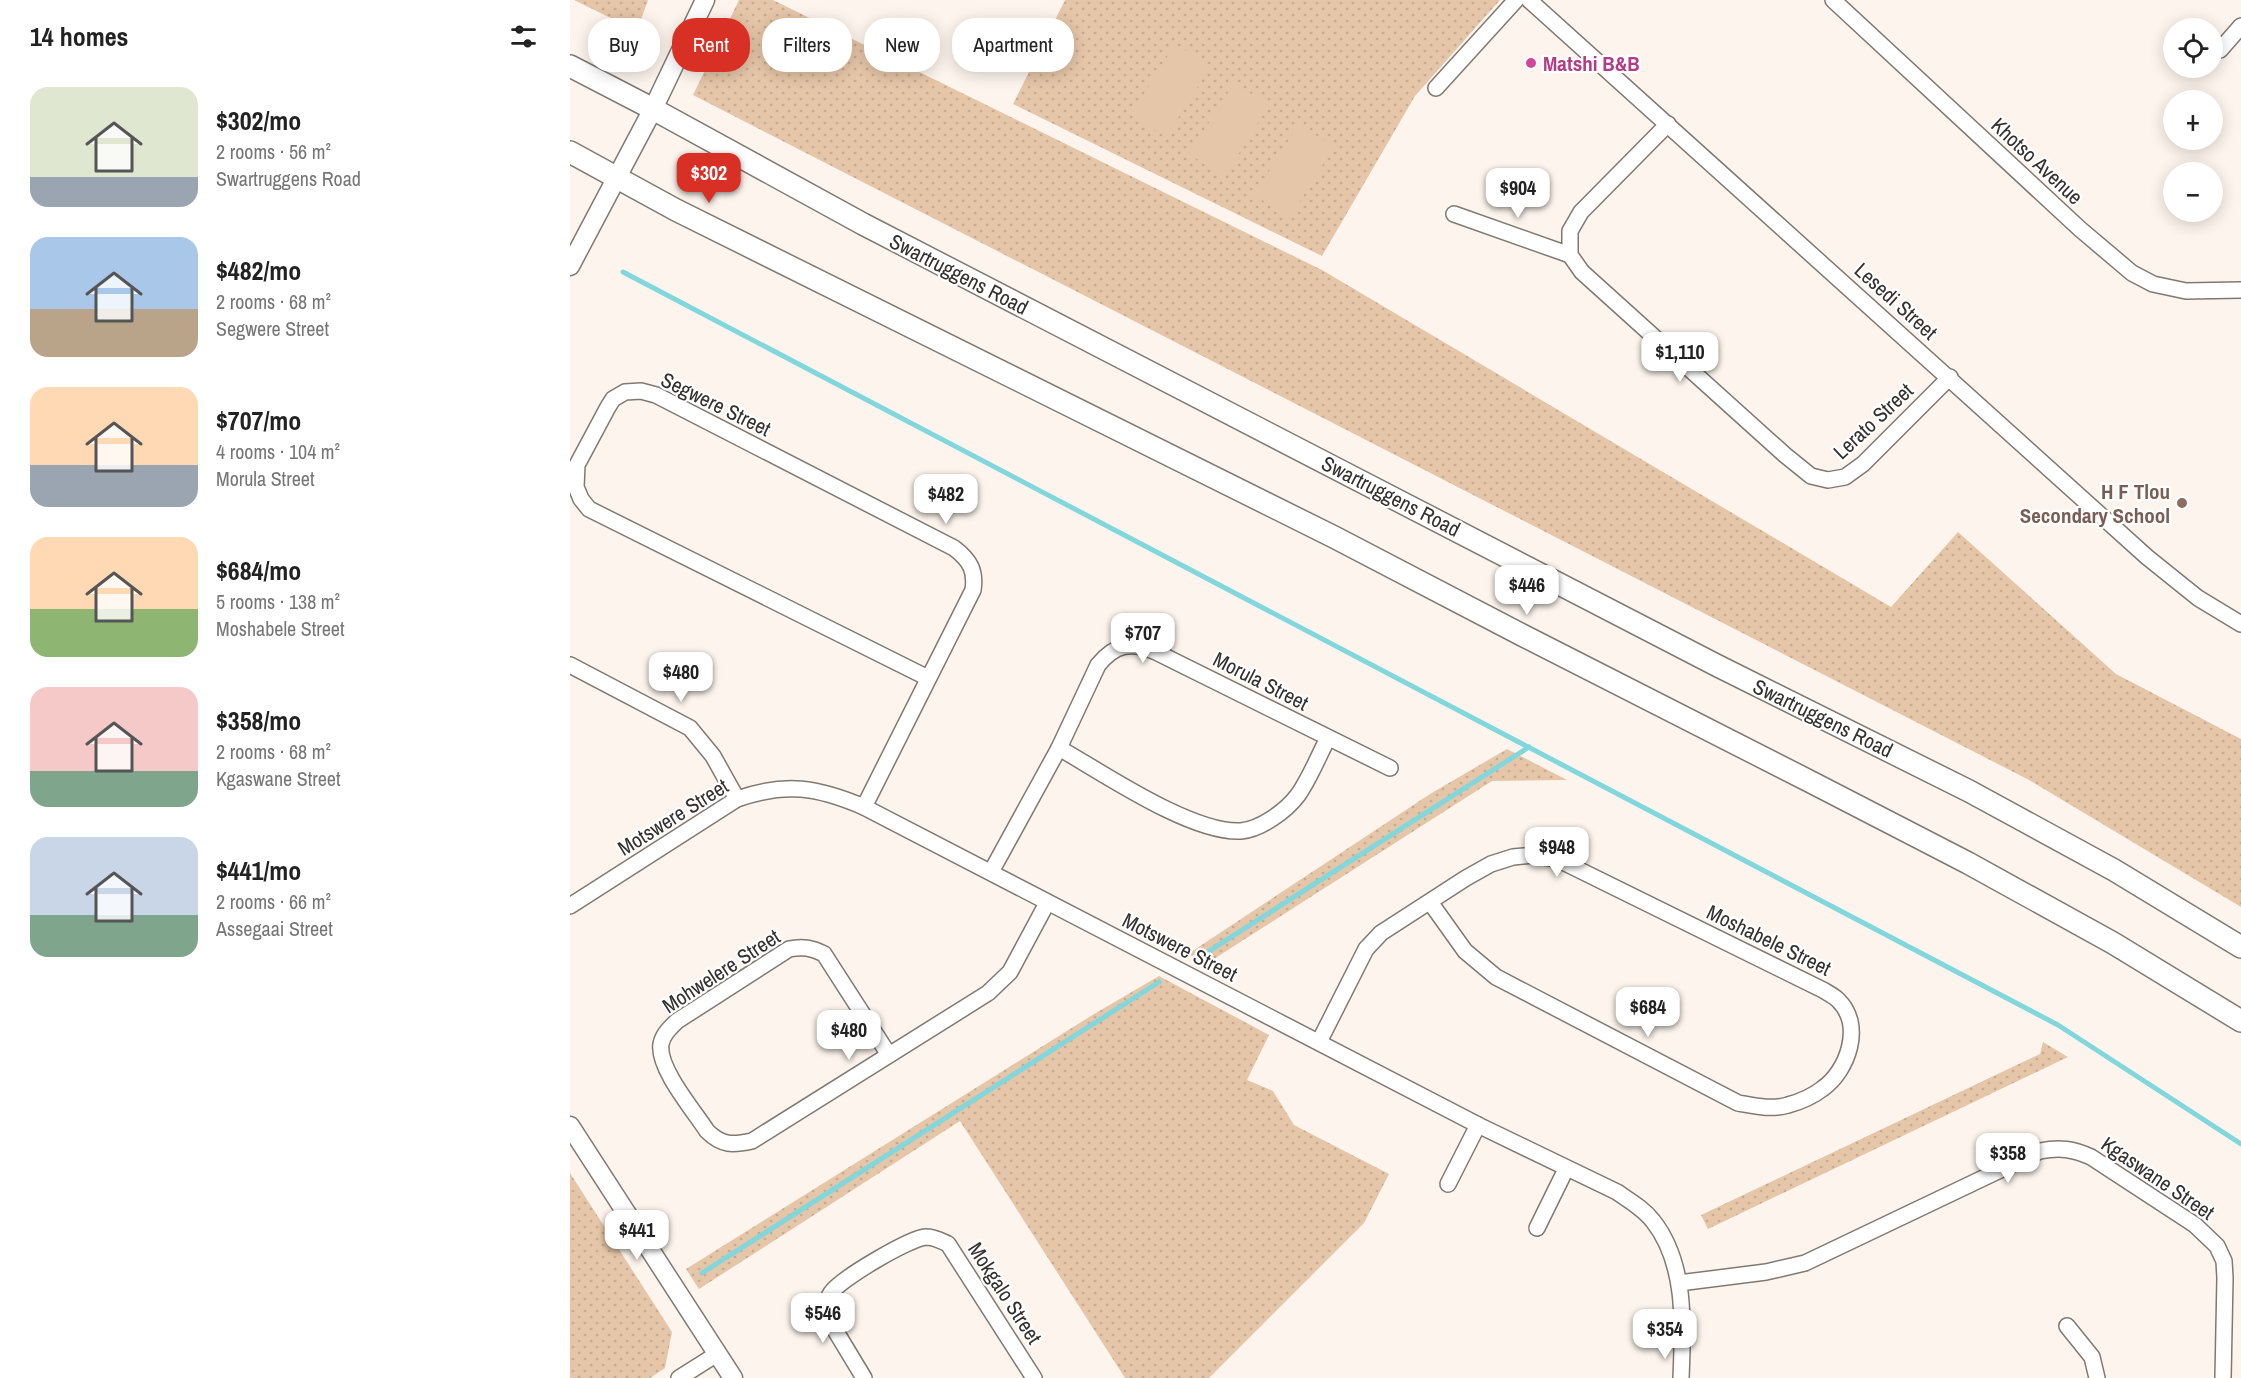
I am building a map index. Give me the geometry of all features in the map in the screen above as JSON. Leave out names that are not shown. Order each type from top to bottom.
[{"type":"main road","name":"Swartruggens Road","points":[[570,66],[863,224],[1718,666],[1969,791],[2114,870],[2241,947]]},
{"type":"main road","points":[[570,152],[676,210],[1334,537],[1532,641],[1968,863],[2113,943],[2241,1021]]},
{"type":"street","points":[[570,266],[653,109],[705,0]]},
{"type":"street","points":[[1436,88],[1516,0]]},
{"type":"street","name":"Lesedi Street","points":[[1529,0],[1950,377],[2146,557],[2198,598],[2241,624]]},
{"type":"street","name":"Khotso Avenue","points":[[1833,0],[2080,229],[2132,273],[2153,284],[2186,291],[2241,290]]},
{"type":"street","points":[[2223,47],[2241,26]]},
{"type":"street","points":[[1454,214],[1570,255],[1570,231],[1581,212],[1668,124]]},
{"type":"street","name":"Lerato Street","points":[[1570,255],[1582,272],[1811,476],[1828,480],[1845,477],[1854,471],[1950,377]]},
{"type":"street","name":"Segwere Street","points":[[864,807],[973,590],[975,579],[973,567],[965,556],[944,543],[656,395],[633,391],[625,392],[613,399],[577,465],[576,487],[581,499],[589,509],[928,678]]},
{"type":"street","name":"Morula Street","points":[[991,872],[1059,748],[1098,665],[1116,648],[1129,645],[1144,646],[1390,768]]},
{"type":"street","points":[[570,665],[690,728],[712,756],[737,799]]},
{"type":"street","points":[[1059,748],[1170,810],[1207,827],[1243,831],[1264,823],[1297,796],[1328,738]]},
{"type":"street","name":"Motswere Street","points":[[570,906],[737,799],[767,791],[797,789],[820,791],[864,807],[1478,1125],[1617,1192],[1636,1204],[1653,1221],[1666,1242],[1679,1283],[1682,1378]]},
{"type":"street","name":"Moshabele Street","points":[[1319,1042],[1366,949],[1381,933],[1474,874],[1491,864],[1513,856],[1533,855],[1557,859],[1823,990],[1839,1001],[1848,1014],[1851,1029],[1850,1046],[1845,1061],[1823,1089],[1801,1100],[1767,1108],[1738,1103],[1711,1091],[1496,977],[1465,951],[1430,902]]},
{"type":"street","name":"Mohwelere Street","points":[[889,1055],[824,954],[801,946],[789,949],[677,1021],[666,1032],[661,1045],[667,1071],[707,1131],[716,1140],[726,1145],[752,1141],[988,993],[1010,972],[1047,903]]},
{"type":"street","points":[[1448,1184],[1478,1125]]},
{"type":"street","points":[[570,1126],[733,1378]]},
{"type":"street","name":"Kgaswane Street","points":[[1679,1283],[1766,1272],[1805,1263],[2040,1150],[2059,1147],[2075,1150],[2091,1157],[2195,1225],[2217,1246],[2224,1261],[2225,1278],[2223,1378]]},
{"type":"street","points":[[1537,1228],[1566,1169]]},
{"type":"street","name":"Mokgalo Street","points":[[864,1378],[829,1320],[826,1310],[828,1299],[832,1291],[845,1281],[904,1244],[926,1237],[936,1238],[948,1244],[1034,1378]]},
{"type":"street","points":[[2067,1326],[2092,1357],[2097,1378]]},
{"type":"street","points":[[679,1378],[717,1354]]},
{"type":"shaded area","points":[[574,0],[648,0],[642,18],[611,18]]},
{"type":"shaded area","points":[[739,0],[773,0],[810,18],[762,18],[762,72],[852,72],[852,39],[864,45],[864,72],[919,72],[1322,270],[1891,607],[1958,532],[2116,674],[2241,739],[2241,907],[2029,780],[693,95],[704,72],[750,72],[750,18],[730,18]]},
{"type":"shaded area","points":[[1065,0],[1500,0],[1415,96],[1322,256],[1013,104],[1029,72],[1074,72],[1074,18],[1056,18]]},
{"type":"shaded area","points":[[1175,44],[1211,66],[1166,137],[1131,115]]},
{"type":"shaded area","points":[[1234,83],[1269,105],[1225,176],[1189,154]]},
{"type":"shaded area","points":[[1299,124],[1334,147],[1290,217],[1254,195]]},
{"type":"shaded area","points":[[1507,749],[1567,780],[1492,781],[1206,964],[1188,954],[1430,794]]},
{"type":"shaded area","points":[[1159,976],[1269,1035],[1247,1080],[1273,1091],[1294,1125],[1389,1174],[1364,1223],[1209,1378],[1125,1378],[960,1121],[699,1289],[686,1269],[1094,1014]]},
{"type":"shaded area","points":[[2043,1042],[2068,1057],[1708,1229],[1701,1215],[2040,1054]]},
{"type":"shaded area","points":[[570,1173],[672,1332],[665,1368],[650,1378],[570,1378]]},
{"type":"waterway","points":[[623,272],[2058,1025],[2241,1144]]},
{"type":"waterway","points":[[1203,955],[1529,747]]},
{"type":"waterway","points":[[702,1273],[1159,982]]},
{"type":"place","name":"Matshi B&B","points":[[1531,63]]},
{"type":"place","name":"H F Tlou Secondary School","points":[[2182,503]]}]
